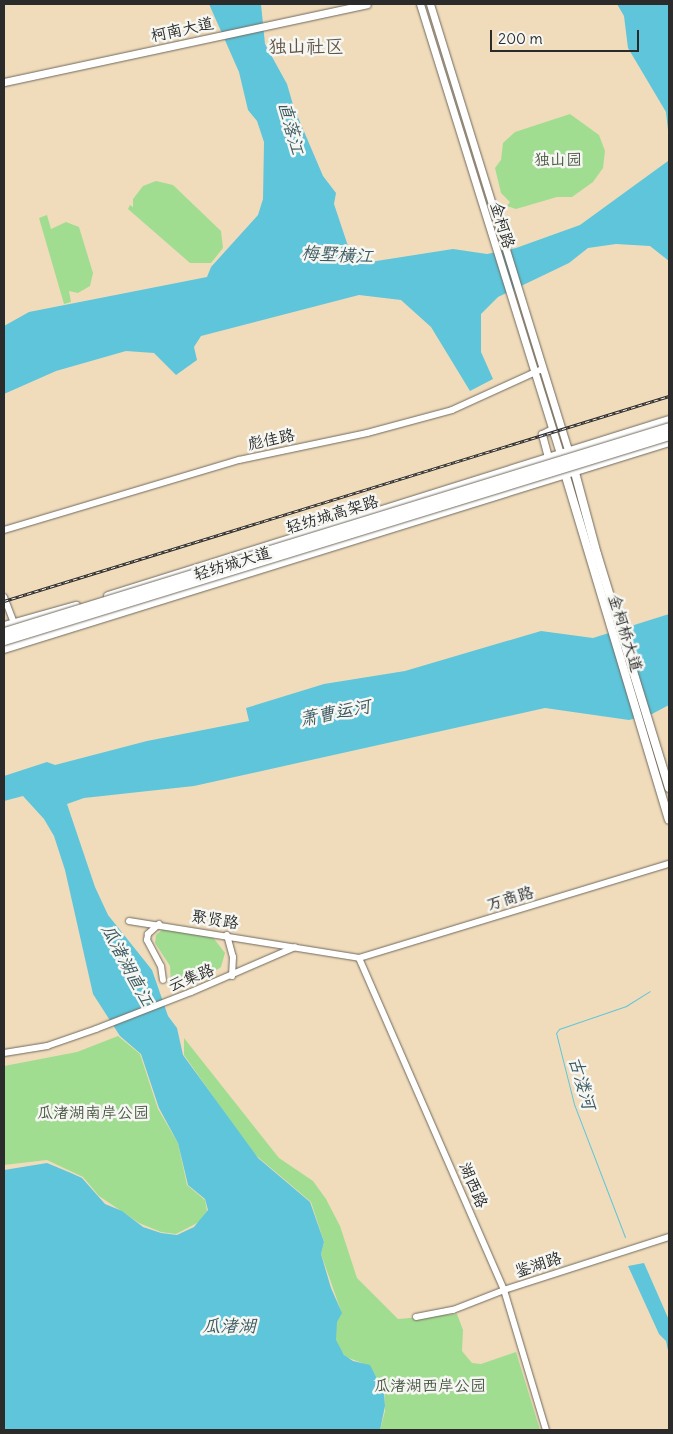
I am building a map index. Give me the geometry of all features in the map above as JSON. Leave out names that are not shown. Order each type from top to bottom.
[{"type":"highway","name":"轻纺城高架路","points":[[4,632],[669,426]]},
{"type":"highway","name":"轻纺城高架路","points":[[4,640],[669,436]]},
{"type":"main road","name":"柯南大道","points":[[4,82],[367,4]]},
{"type":"main road","name":"金柯路","points":[[420,4],[496,234],[521,303],[568,451]]},
{"type":"main road","name":"金柯路","points":[[430,4],[496,234],[513,305],[560,454]]},
{"type":"main road","name":"轻纺城大道","points":[[4,626],[669,420]]},
{"type":"main road","points":[[548,457],[542,434],[552,429]]},
{"type":"main road","name":"轻纺城大道","points":[[4,649],[669,442]]},
{"type":"main road","name":"金柯桥大道","points":[[568,451],[613,608],[669,788]]},
{"type":"main road","name":"金柯桥大道","points":[[560,454],[669,820]]},
{"type":"street","name":"彪佳路","points":[[4,528],[239,460],[367,433],[475,401],[542,369]]},
{"type":"street","points":[[4,596],[14,623]]},
{"type":"street","name":"万商路","points":[[359,958],[669,864]]},
{"type":"street","name":"聚贤路","points":[[129,921],[296,946]]},
{"type":"street","points":[[159,924],[148,934],[147,940],[161,966],[163,980]]},
{"type":"street","points":[[227,935],[233,957],[232,976]]},
{"type":"street","points":[[296,946],[359,958]]},
{"type":"street","name":"云集路","points":[[4,1053],[46,1046],[96,1029],[232,976],[296,946]]},
{"type":"street","name":"湖西路","points":[[359,958],[504,1290],[546,1430]]},
{"type":"street","name":"鉴湖路","points":[[416,1317],[453,1310],[504,1290],[669,1237]]},
{"type":"green space","name":"独山园","points":[[570,114],[599,135],[605,151],[603,168],[593,182],[572,197],[557,197],[516,209],[507,206],[510,202],[501,193],[495,168],[501,160],[503,143],[515,132]]},
{"type":"green space","points":[[156,181],[173,185],[221,231],[223,248],[211,263],[190,263],[128,209],[130,205],[133,207],[133,199],[143,186]]},
{"type":"green space","points":[[47,215],[51,229],[66,222],[79,227],[93,273],[90,286],[78,293],[69,291],[71,302],[64,304],[39,218]]},
{"type":"green space","points":[[163,929],[212,936],[225,953],[221,967],[214,972],[171,987],[170,966],[155,943],[156,935]]},
{"type":"green space","name":"瓜渚湖南岸公园","points":[[118,1036],[140,1054],[158,1109],[178,1143],[187,1185],[205,1200],[207,1211],[199,1222],[176,1234],[161,1232],[139,1223],[99,1196],[83,1177],[47,1160],[4,1165],[4,1066],[77,1052]]},
{"type":"green space","name":"瓜渚湖西岸公园","points":[[184,1038],[279,1158],[313,1181],[326,1199],[340,1226],[357,1278],[398,1319],[457,1314],[463,1330],[462,1351],[472,1363],[481,1364],[516,1352],[540,1430],[380,1430],[385,1411],[385,1392],[370,1366],[346,1357],[335,1343],[334,1326],[341,1311],[321,1254],[324,1242],[311,1202],[252,1152],[184,1055]]},
{"type":"water","points":[[209,4],[261,4],[265,44],[287,84],[294,108],[323,176],[336,193],[334,204],[348,246],[356,246],[370,262],[453,249],[487,254],[516,248],[580,225],[668,161],[669,155],[669,261],[650,246],[616,244],[588,248],[569,263],[498,297],[481,314],[481,352],[493,379],[470,391],[431,327],[401,300],[359,295],[201,336],[194,347],[197,360],[176,375],[154,353],[126,351],[56,371],[4,394],[4,326],[29,312],[207,277],[211,267],[258,215],[263,199],[264,142],[257,121],[248,110],[239,72]]},
{"type":"water","points":[[617,4],[669,4],[669,139],[666,112],[628,48],[624,16]]},
{"type":"water","points":[[669,614],[669,705],[652,714],[629,720],[545,708],[194,786],[84,798],[67,804],[95,887],[108,915],[152,970],[168,1016],[177,1028],[183,1055],[258,1158],[310,1202],[324,1242],[321,1254],[331,1288],[342,1313],[337,1322],[336,1340],[344,1355],[353,1361],[370,1365],[384,1392],[385,1406],[380,1430],[4,1430],[4,1170],[47,1163],[82,1178],[105,1204],[122,1211],[143,1227],[161,1233],[177,1235],[194,1227],[208,1210],[205,1199],[188,1185],[178,1143],[159,1108],[141,1054],[120,1036],[93,994],[65,870],[54,836],[44,819],[23,796],[4,801],[4,776],[47,762],[55,765],[147,741],[249,721],[246,708],[324,684],[405,671],[541,631],[593,638]]},
{"type":"water","points":[[644,1263],[669,1320],[669,1355],[666,1341],[659,1334],[628,1266]]},
{"type":"waterway","name":"古溇河","points":[[625,1237],[574,1104],[556,1033],[559,1029],[626,1006],[650,991]]},
{"type":"railway","points":[[4,601],[669,396]]},
{"type":"district","name":"独山社区","points":[[306,47]]},
{"type":"water label","name":"直落江","points":[[291,128]]},
{"type":"water label","name":"梅墅横江","points":[[337,255]]},
{"type":"water label","name":"萧曹运河","points":[[335,713]]},
{"type":"water label","name":"瓜渚湖直江","points":[[127,965]]},
{"type":"water label","name":"瓜渚湖","points":[[229,1326]]}]
